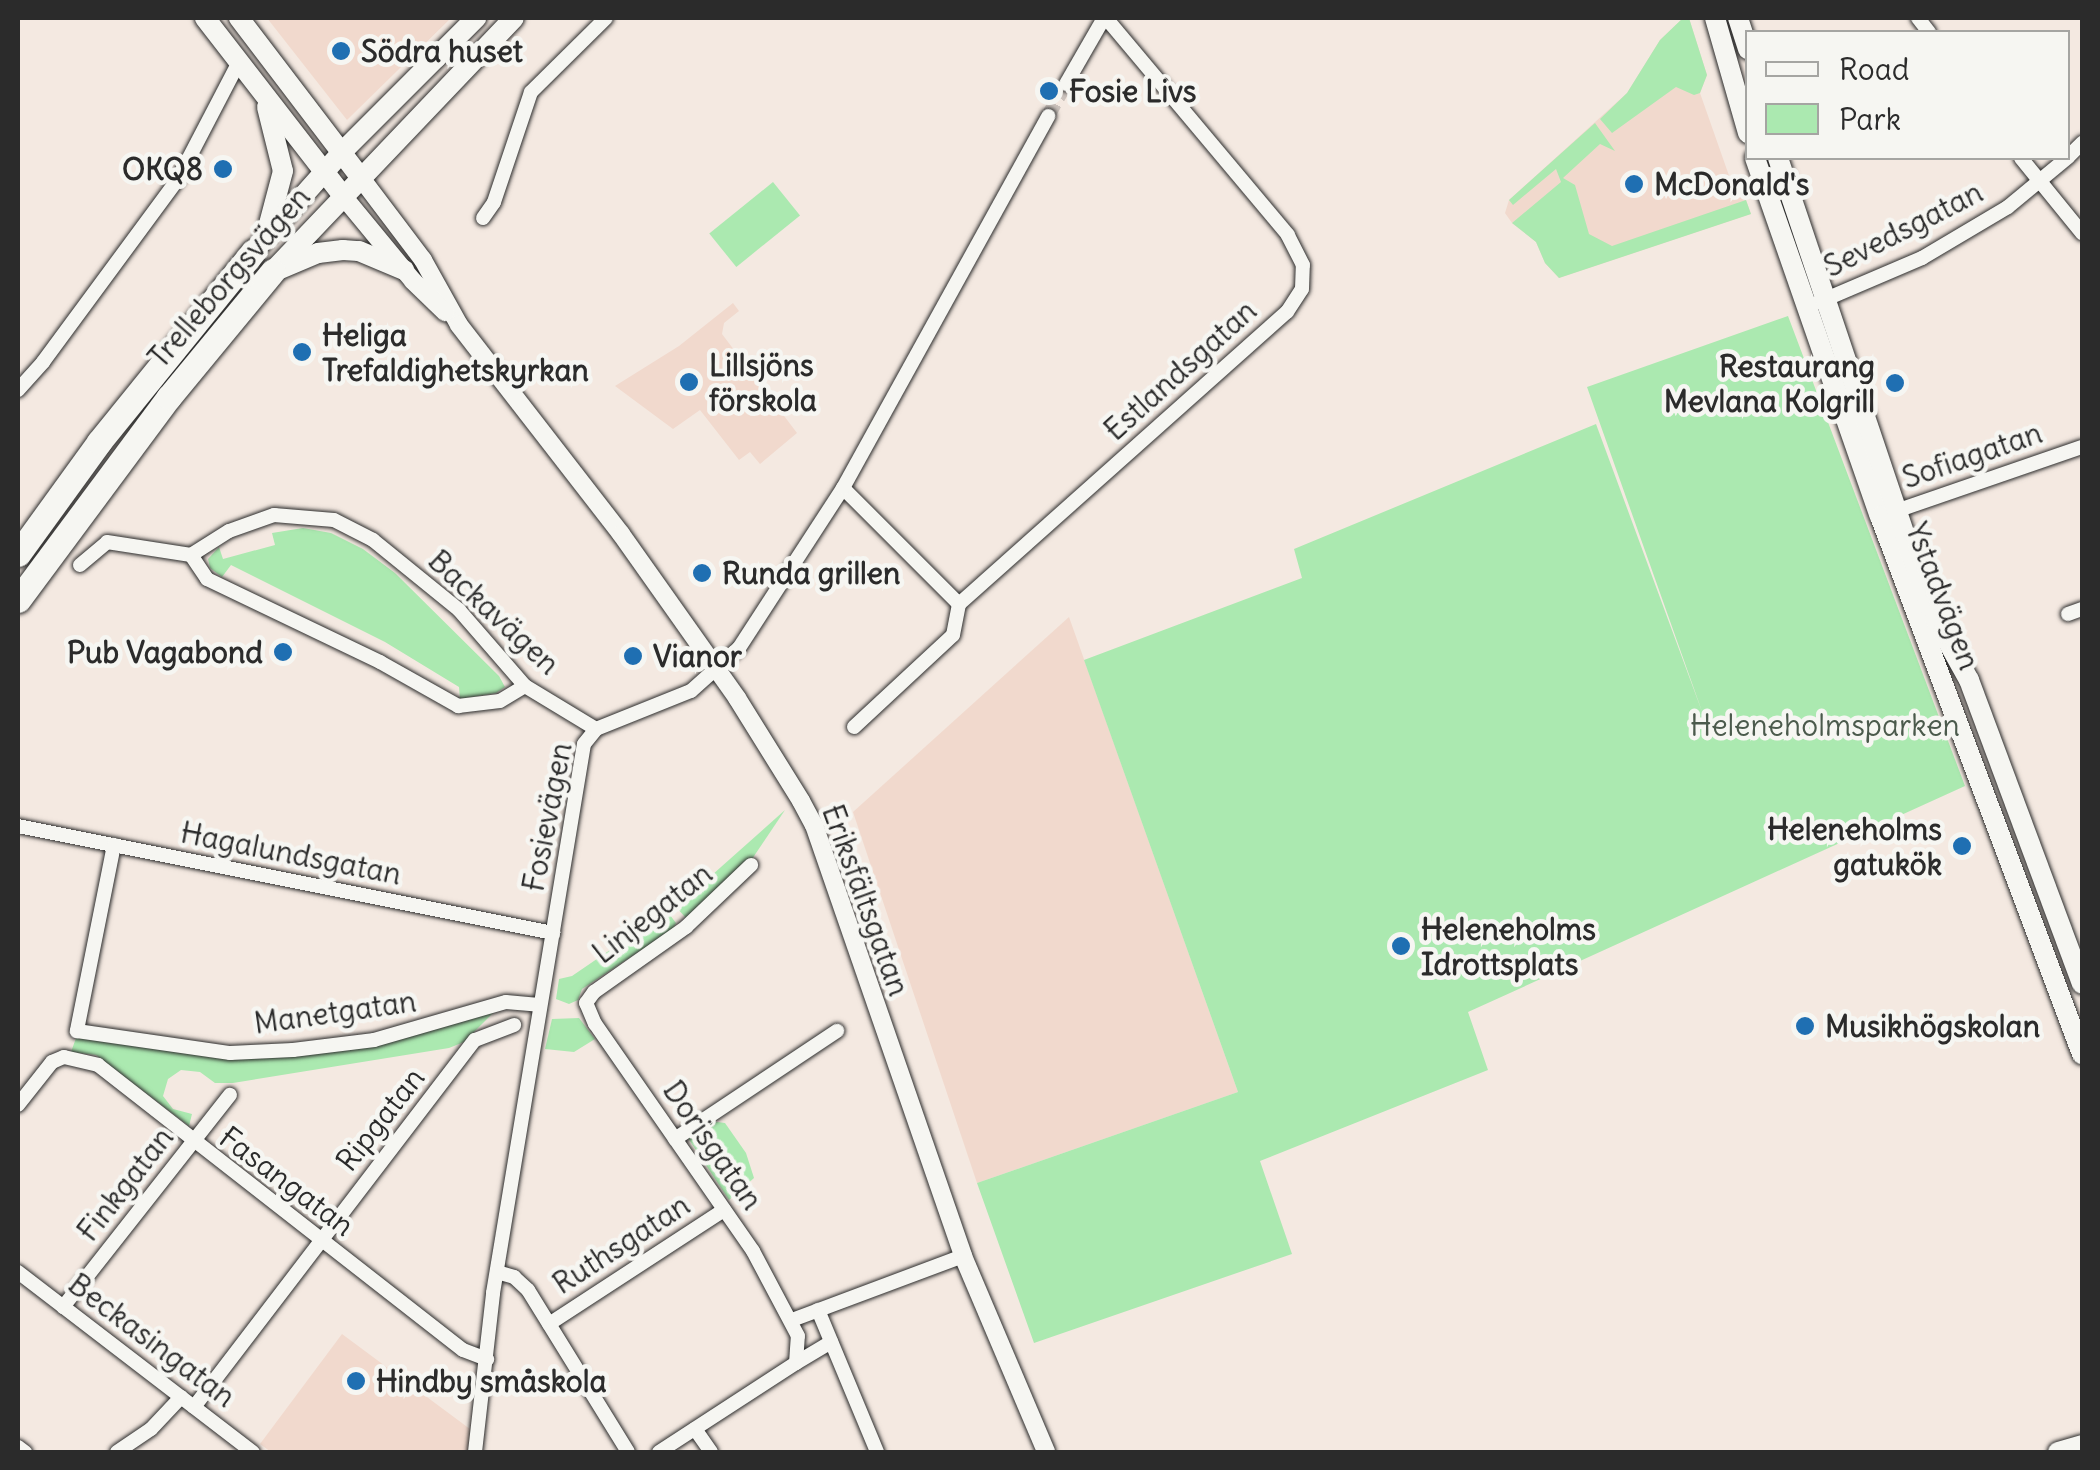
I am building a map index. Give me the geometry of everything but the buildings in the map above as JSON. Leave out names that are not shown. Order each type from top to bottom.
[{"type":"highway","name":"Trelleborgsvägen","points":[[18,554],[99,442],[258,246]]},
{"type":"highway","name":"Trelleborgsvägen","points":[[18,600],[169,397],[273,272]]},
{"type":"main road","points":[[204,18],[343,196]]},
{"type":"main road","points":[[239,18],[361,178]]},
{"type":"main road","name":"Trelleborgsvägen","points":[[258,246],[342,152],[476,18]]},
{"type":"main road","name":"Trelleborgsvägen","points":[[273,272],[514,18]]},
{"type":"main road","points":[[1715,18],[1745,123]]},
{"type":"main road","points":[[258,246],[282,190],[282,171],[262,91]]},
{"type":"main road","name":"Ystadvägen","points":[[1756,160],[1815,303],[2082,1054]]},
{"type":"main road","name":"Ystadvägen","points":[[1779,160],[1815,303]]},
{"type":"main road","points":[[273,272],[318,253],[343,250],[359,252],[404,270]]},
{"type":"main road","name":"Ystadvägen","points":[[1888,514],[1935,619],[1970,680],[2082,984]]},
{"type":"main road","points":[[2058,1452],[2082,1445]]},
{"type":"street","points":[[483,218],[494,202],[531,92],[606,18]]},
{"type":"street","points":[[1066,84],[1105,18]]},
{"type":"street","name":"Estlandsgatan","points":[[854,727],[952,635],[959,604],[1286,312],[1302,288],[1304,265],[1288,235],[1105,18]]},
{"type":"street","points":[[18,390],[43,362],[178,179],[239,62]]},
{"type":"street","name":"Fosievägen","points":[[475,1452],[497,1272],[538,1005],[584,744],[596,730],[690,690],[739,648],[843,488],[1048,116]]},
{"type":"street","points":[[2023,160],[2082,234]]},
{"type":"street","name":"Sevedsgatan","points":[[1815,303],[1922,258],[2008,208],[2064,160]]},
{"type":"street","name":"Eriksfältsgatan","points":[[361,178],[423,260],[459,325]]},
{"type":"street","name":"Eriksfältsgatan","points":[[343,196],[404,270],[459,325],[621,534],[772,748],[814,825],[963,1256],[1046,1452]]},
{"type":"street","name":"Sofiagatan","points":[[1888,514],[2082,447]]},
{"type":"street","points":[[843,488],[959,604]]},
{"type":"street","name":"Backavägen","points":[[191,555],[229,531],[274,515],[334,520],[373,540],[459,610],[524,686],[596,730]]},
{"type":"street","points":[[80,565],[108,542],[191,555],[207,579],[380,662],[458,706],[500,701],[524,686]]},
{"type":"street","name":"Hagalundsgatan","points":[[18,826],[553,933]]},
{"type":"street","name":"Manetgatan","points":[[114,845],[77,1031],[230,1053],[293,1050],[374,1040],[506,1002],[538,1005]]},
{"type":"street","name":"Linjegatan","points":[[586,1003],[594,992],[686,926],[751,865]]},
{"type":"street","name":"Dorisgatan","points":[[586,1003],[595,1024],[724,1210],[792,1320]]},
{"type":"street","name":"Ripgatan","points":[[194,1407],[476,1040],[514,1025]]},
{"type":"street","points":[[675,1138],[837,1030]]},
{"type":"street","name":"Fasangatan","points":[[18,1105],[52,1062],[64,1057],[98,1065],[192,1142],[464,1350],[487,1359]]},
{"type":"street","name":"Finkgatan","points":[[63,1307],[230,1096]]},
{"type":"street","name":"Ruthsgatan","points":[[549,1324],[724,1210]]},
{"type":"street","points":[[796,1364],[798,1336],[792,1320],[963,1256]]},
{"type":"street","name":"Beckasingatan","points":[[18,1272],[253,1452]]},
{"type":"street","points":[[497,1272],[514,1277],[528,1290],[628,1452]]},
{"type":"street","points":[[818,1310],[878,1452]]},
{"type":"street","points":[[659,1452],[831,1342]]},
{"type":"street","points":[[117,1452],[150,1428],[181,1397]]},
{"type":"street","points":[[696,1429],[711,1452]]},
{"type":"street","points":[[18,1447],[25,1452]]},
{"type":"shaded area","points":[[267,18],[451,18],[347,120]]},
{"type":"shaded area","points":[[1683,18],[1689,18],[1707,75],[1700,93],[1733,187],[1746,200],[1751,214],[1559,278],[1545,263],[1536,242],[1505,213],[1509,200],[1627,93],[1660,40]]},
{"type":"shaded area","name":"Lillsjöns förskola","points":[[733,303],[739,311],[724,323],[722,334],[797,433],[760,464],[750,452],[739,460],[700,410],[673,429],[615,386],[679,346]]},
{"type":"shaded area","points":[[1069,617],[1238,1092],[977,1183],[853,812]]},
{"type":"shaded area","name":"Hindby småskola","points":[[342,1334],[470,1429],[470,1452],[271,1452],[260,1444]]},
{"type":"green space","points":[[1683,18],[1689,18],[1707,75],[1700,93],[1694,95],[1676,87],[1612,133],[1600,119],[1627,93],[1660,40]]},
{"type":"green space","points":[[1595,123],[1615,151],[1600,144],[1563,178],[1575,185],[1589,234],[1612,246],[1746,200],[1751,214],[1559,278],[1545,263],[1536,242],[1512,223],[1561,182],[1556,169],[1513,205],[1509,200]]},
{"type":"green space","points":[[773,182],[800,215],[736,267],[709,234]]},
{"type":"green space","name":"Heleneholms Idrottsplats","points":[[1788,316],[1965,786],[1468,1012],[1488,1070],[1260,1161],[1292,1254],[1034,1343],[977,1183],[1238,1092],[1084,660],[1302,578],[1294,549],[1596,424],[1704,717],[1587,387]]},
{"type":"green space","points":[[303,528],[331,533],[363,549],[395,573],[499,676],[505,687],[496,693],[460,699],[459,687],[385,642],[231,565],[222,577],[210,568],[208,559],[219,547],[223,559],[275,545],[272,533]]},
{"type":"green space","points":[[785,810],[750,862],[686,918],[676,907]]},
{"type":"green space","points":[[667,911],[676,923],[673,929],[582,989],[578,1000],[569,1004],[556,999],[559,979],[572,976]]},
{"type":"green space","points":[[496,1010],[464,1042],[449,1048],[233,1083],[215,1083],[200,1072],[181,1070],[168,1079],[163,1096],[173,1109],[192,1114],[189,1126],[96,1055],[71,1052],[76,1038],[279,1054]]},
{"type":"green space","points":[[579,1018],[595,1039],[574,1052],[545,1049],[552,1019]]},
{"type":"green space","points":[[710,1121],[725,1123],[746,1153],[754,1178],[729,1200],[688,1138]]},
{"type":"tunnel","points":[[1048,116],[1066,84]]},
{"type":"place","name":"Södra huset","points":[[341,51]]},
{"type":"place","name":"Fosie Livs","points":[[1049,91]]},
{"type":"place","name":"OKQ8","points":[[223,169]]},
{"type":"place","name":"McDonald's","points":[[1634,184]]},
{"type":"place","name":"Heliga Trefaldighetskyrkan","points":[[302,352]]},
{"type":"place","name":"Lillsjöns förskola","points":[[689,382]]},
{"type":"place","name":"Restaurang Mevlana Kolgrill","points":[[1895,383]]},
{"type":"place","name":"Runda grillen","points":[[702,573]]},
{"type":"place","name":"Pub Vagabond","points":[[283,652]]},
{"type":"place","name":"Vianor","points":[[633,656]]},
{"type":"place","name":"Heleneholms gatukök","points":[[1962,846]]},
{"type":"place","name":"Heleneholms Idrottsplats","points":[[1401,946]]},
{"type":"place","name":"Musikhögskolan","points":[[1805,1026]]},
{"type":"place","name":"Hindby småskola","points":[[356,1381]]},
{"type":"park label","name":"Heleneholmsparken","points":[[1825,725]]}]
